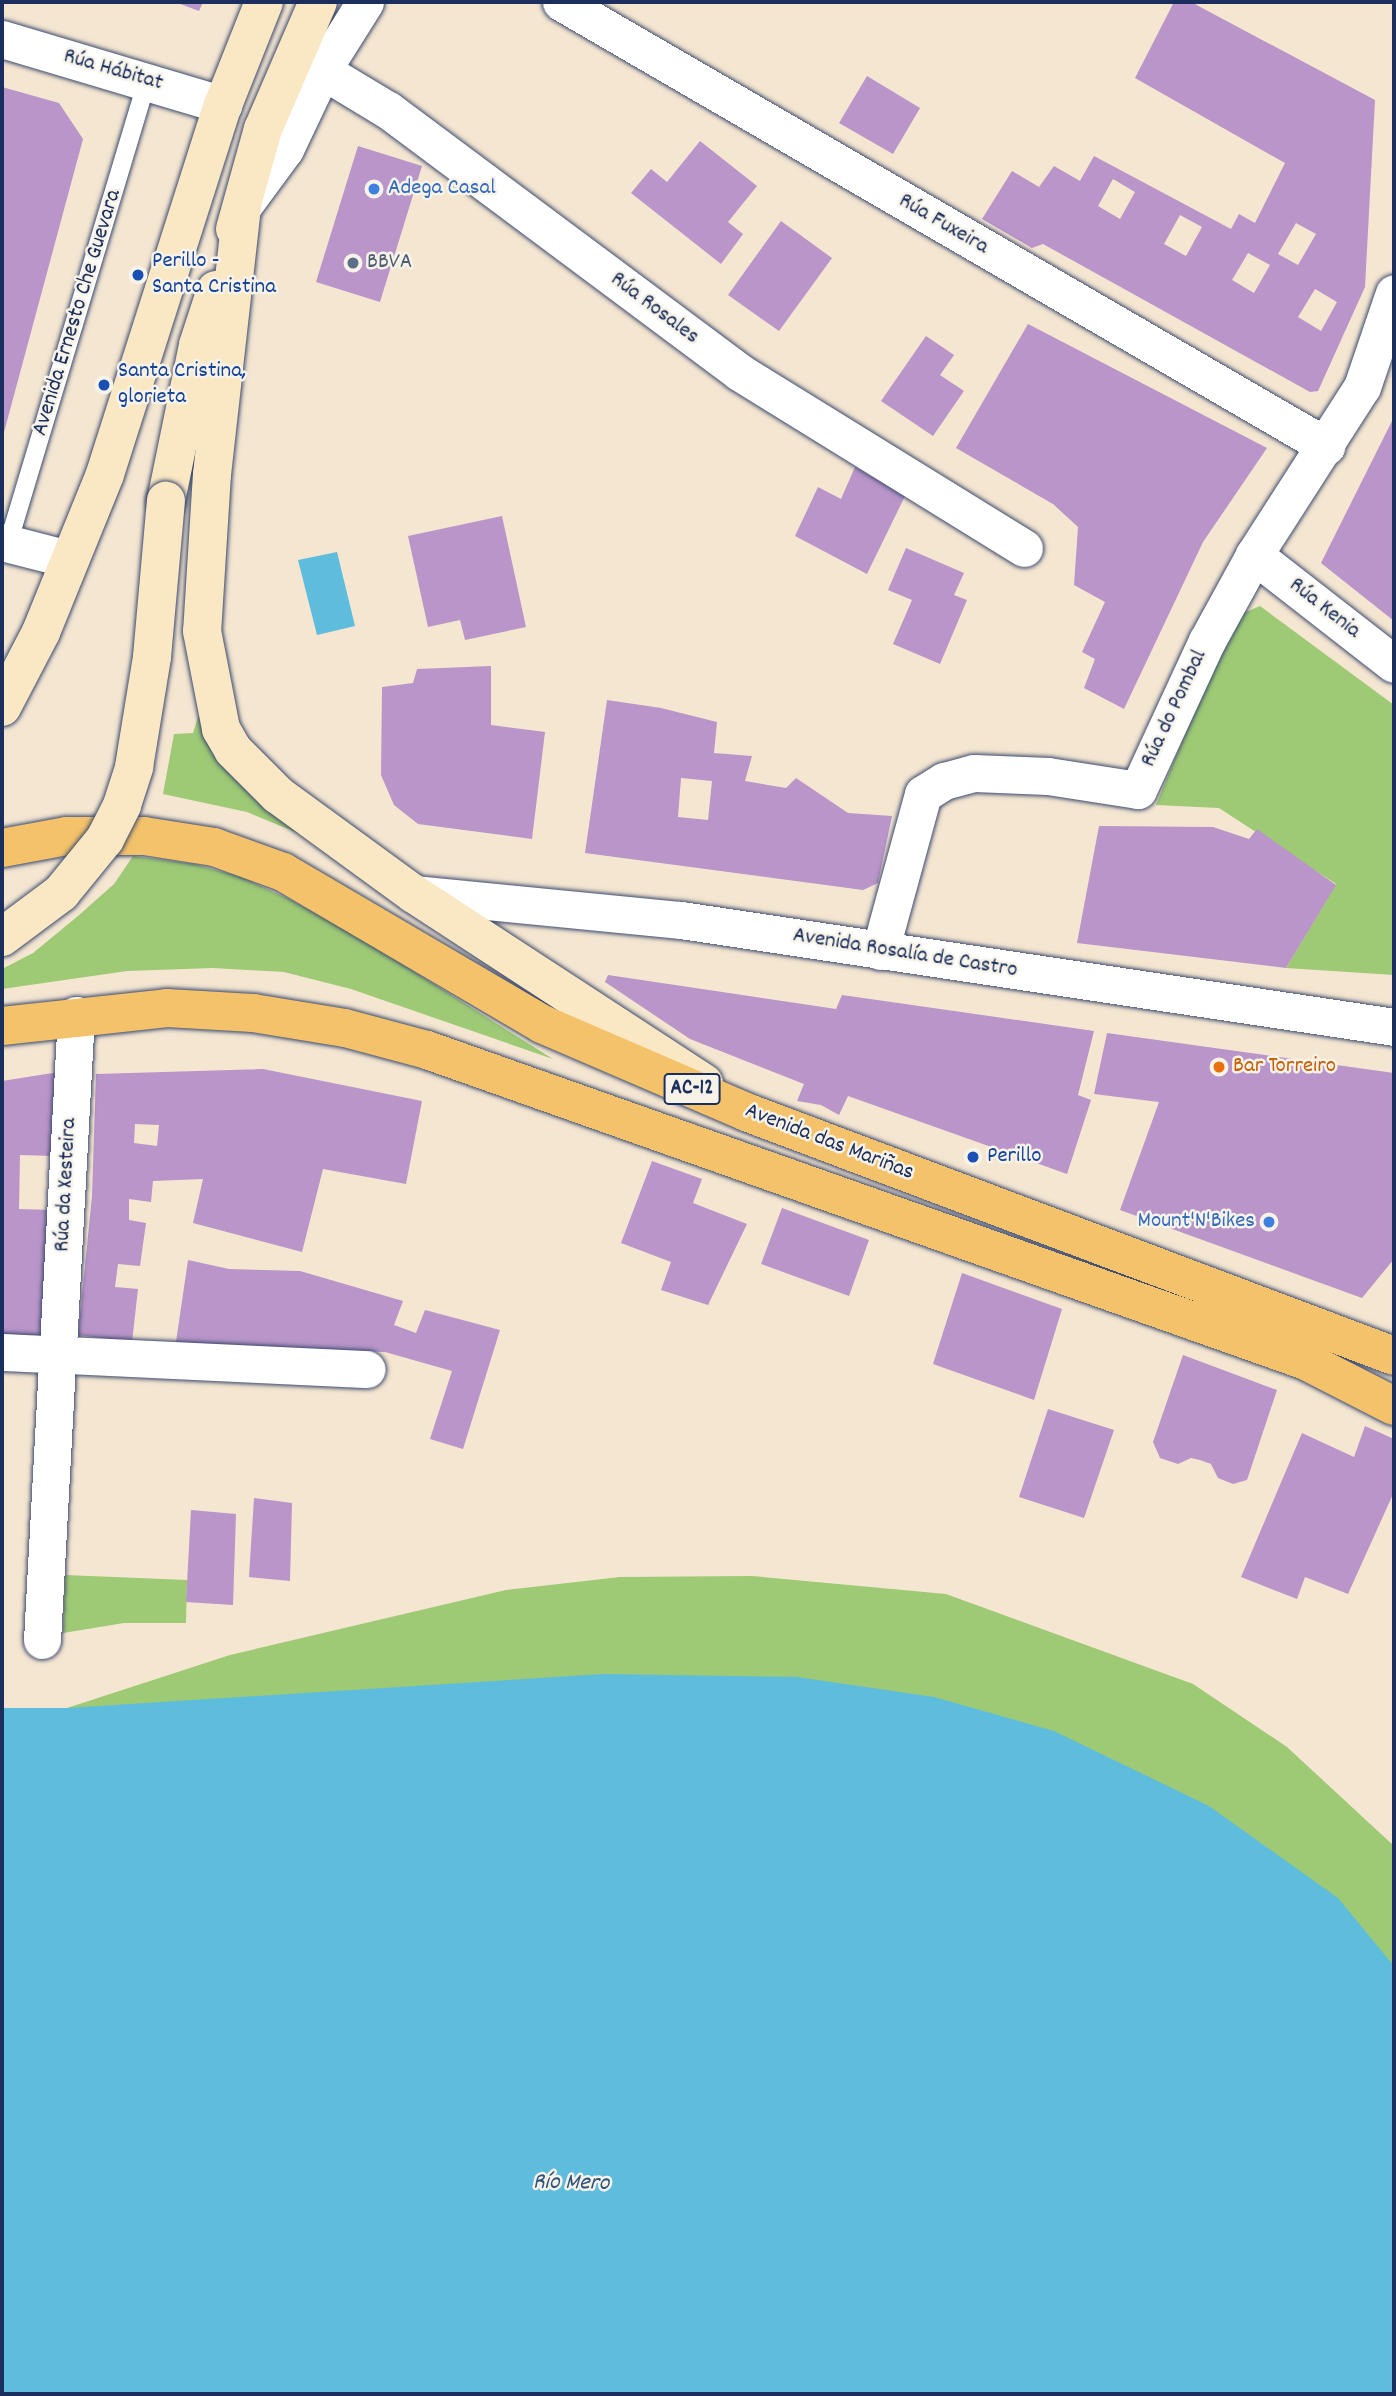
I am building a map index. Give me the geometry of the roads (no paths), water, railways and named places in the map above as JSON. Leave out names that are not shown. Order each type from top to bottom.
[{"type":"highway","name":"Avenida das Mariñas","points":[[2,848],[67,836],[145,836],[225,851],[283,872],[336,900],[542,1024],[746,1112],[1394,1356]]},
{"type":"highway","name":"Avenida das Mariñas","points":[[2,1026],[76,1015],[167,1008],[253,1013],[345,1028],[427,1050],[1306,1361],[1394,1406]]},
{"type":"main road","points":[[2,707],[41,632],[68,559],[105,474],[153,335],[223,105],[264,2]]},
{"type":"main road","points":[[2,937],[61,893],[105,839],[122,805],[134,767],[152,657],[166,501],[198,345],[242,207],[263,130],[309,62],[318,2]]},
{"type":"main road","points":[[242,207],[211,488],[202,631],[211,693],[220,729],[233,750],[278,795],[414,894],[746,1112]]},
{"type":"street","points":[[309,62],[365,2]]},
{"type":"street","name":"Rúa Fuxeira","points":[[561,2],[1326,446]]},
{"type":"street","name":"Rúa Hábitat","points":[[2,39],[223,105]]},
{"type":"street","name":"Rúa Rosales","points":[[309,62],[388,110],[739,372],[1024,548]]},
{"type":"street","name":"Rúa do Pombal","points":[[880,951],[923,794],[944,781],[974,774],[1048,776],[1138,790],[1207,641],[1254,555],[1362,387],[1394,293]]},
{"type":"street","points":[[5,543],[68,559]]},
{"type":"street","name":"Rúa Kenia","points":[[1254,555],[1394,664]]},
{"type":"street","name":"Avenida Rosalía de Castro","points":[[414,894],[681,920],[1394,1027]]},
{"type":"street","name":"Rúa da Xesteira","points":[[42,1640],[76,1015]]},
{"type":"street","points":[[2,1352],[367,1369]]},
{"type":"lane","name":"Avenida Ernesto Che Guevara","points":[[5,543],[147,82]]},
{"type":"water","points":[[337,552],[355,626],[317,635],[298,560]]},
{"type":"water","name":"Río Mero","points":[[603,1674],[797,1677],[934,1697],[1054,1731],[1209,1806],[1338,1898],[1394,1966],[1394,2394],[2,2394],[2,1708],[67,1708]]},
{"type":"place","name":"Adega Casal","points":[[374,189]]},
{"type":"place","name":"BBVA","points":[[353,263]]},
{"type":"place","name":"Perillo - Santa Cristina","points":[[138,275]]},
{"type":"place","name":"Santa Cristina, glorieta","points":[[104,385]]},
{"type":"place","name":"Bar Torreiro","points":[[1219,1067]]},
{"type":"place","name":"Perillo","points":[[973,1157]]},
{"type":"place","name":"Mount'N'Bikes","points":[[1269,1222]]}]
